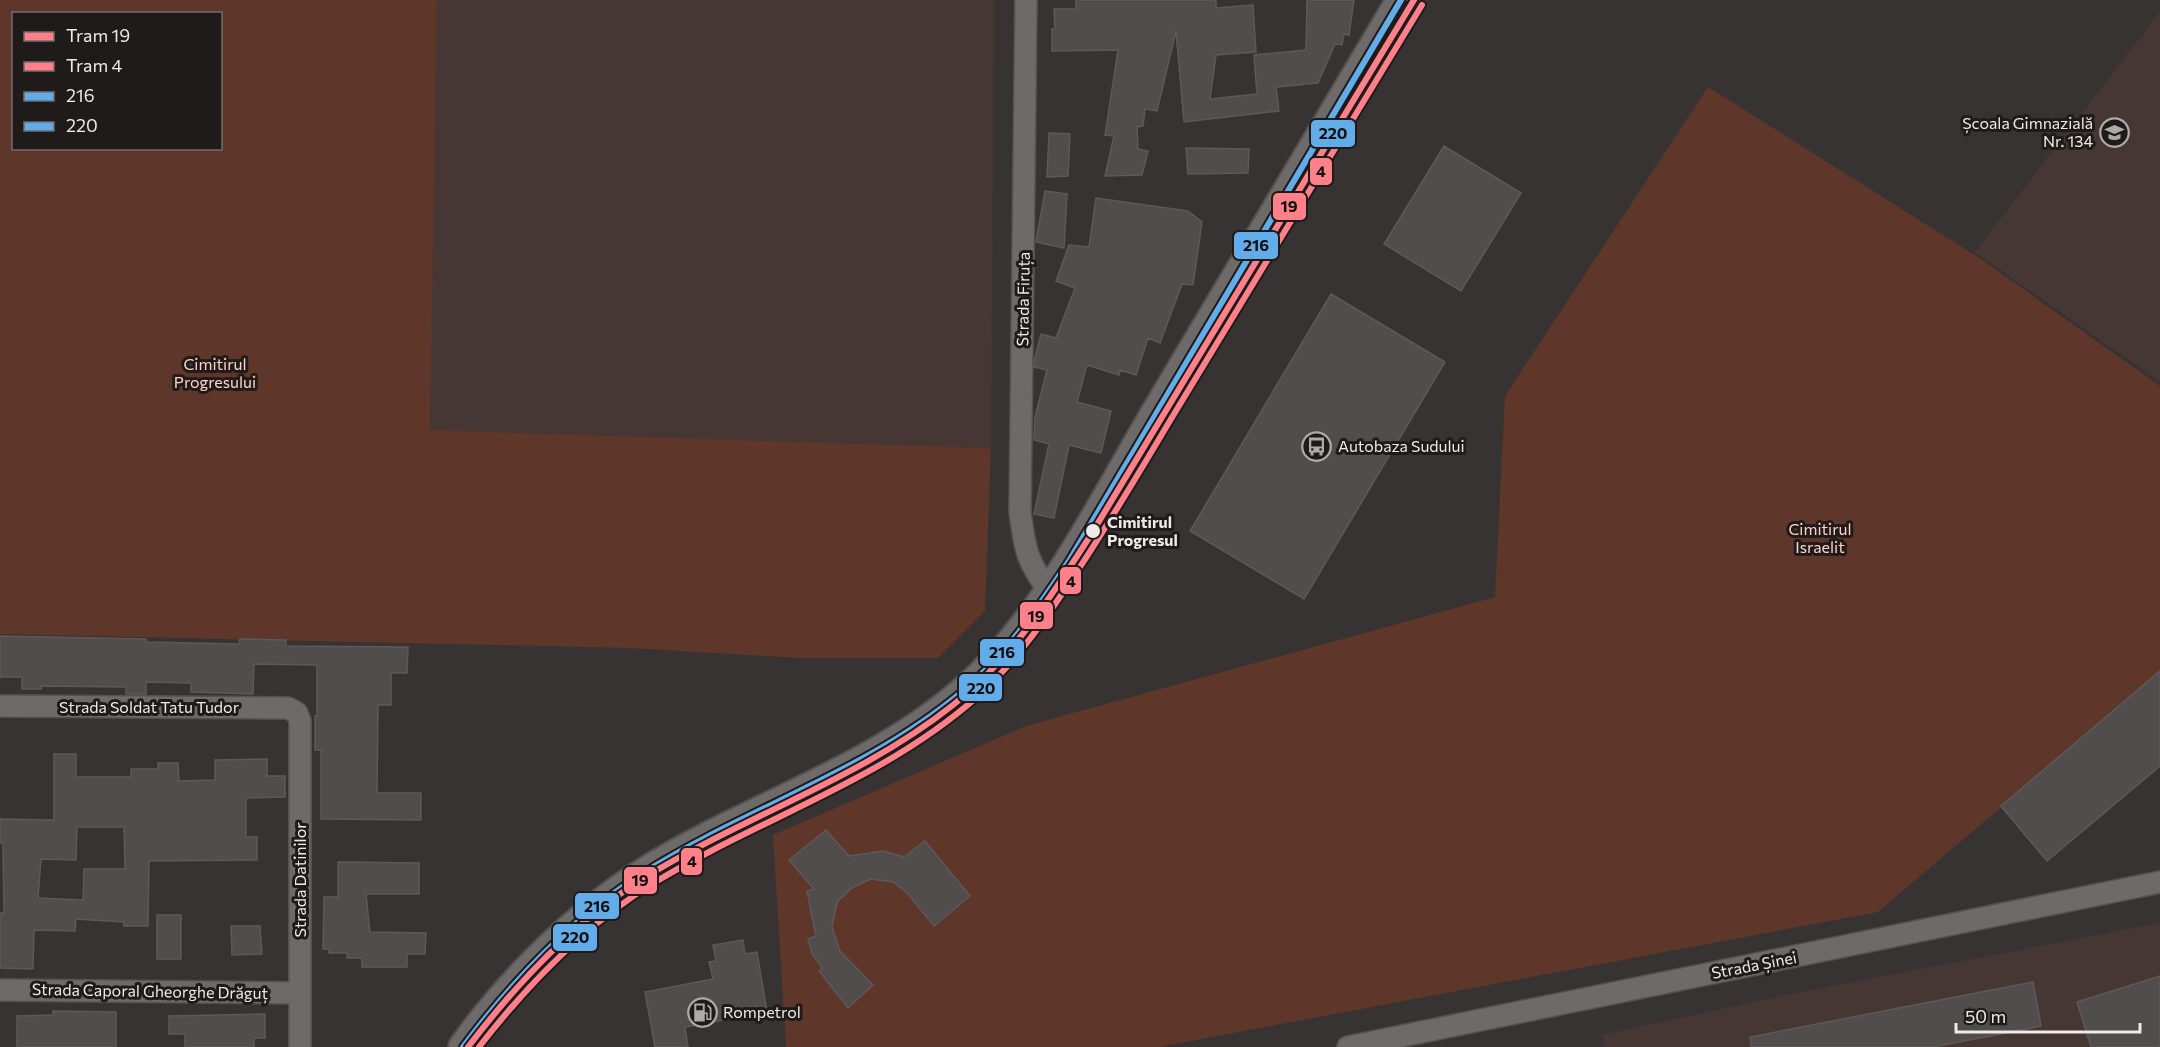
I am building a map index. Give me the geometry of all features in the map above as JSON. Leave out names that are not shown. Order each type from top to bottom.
[{"type":"main road","points":[[463,1047],[476,1028],[514,985],[560,938],[602,902],[646,872],[875,753],[942,709],[988,667],[1029,620],[1049,591],[1401,0]]},
{"type":"street","name":"Strada Firuța","points":[[1026,0],[1020,512],[1025,547],[1031,566],[1049,591]]},
{"type":"street","name":"Strada Soldat Tatu Tudor","points":[[0,706],[288,708],[297,713]]},
{"type":"street","name":"Strada Datinilor","points":[[297,713],[300,722],[300,1047]]},
{"type":"street","name":"Strada Șinei","points":[[1348,1047],[2160,882]]},
{"type":"street","name":"Strada Caporal Gheorghe Drăguț","points":[[0,990],[300,993]]},
{"type":"shaded area","points":[[437,0],[994,0],[991,448],[429,430]]},
{"type":"shaded area","name":"Școala Gimnazială Nr. 134","points":[[2160,12],[2160,382],[1975,252]]},
{"type":"shaded area","points":[[2160,923],[2160,1047],[1605,1047],[1602,1035],[1790,994]]},
{"type":"green space","name":"Cimitirul Progresului","points":[[0,0],[437,0],[430,430],[991,448],[985,611],[938,658],[799,658],[630,648],[0,634]]},
{"type":"green space","name":"Cimitirul Israelit","points":[[1708,87],[1981,259],[2160,386],[2160,672],[1878,912],[1159,1047],[786,1047],[773,835],[1026,726],[1495,597],[1505,396]]},
{"type":"building","points":[[1076,0],[1216,0],[1216,8],[1253,5],[1256,52],[1216,55],[1210,99],[1257,94],[1254,55],[1306,50],[1307,0],[1354,0],[1349,35],[1344,34],[1342,45],[1335,44],[1318,83],[1276,87],[1279,111],[1184,122],[1176,31],[1157,111],[1145,109],[1143,126],[1137,127],[1138,149],[1148,151],[1142,175],[1105,176],[1114,136],[1105,135],[1118,50],[1052,51],[1052,29],[1055,29],[1054,9],[1076,9]]},
{"type":"building","points":[[1049,133],[1070,134],[1068,176],[1047,177]]},
{"type":"building","points":[[1444,146],[1521,193],[1461,291],[1384,244]]},
{"type":"building","points":[[1186,148],[1249,149],[1248,173],[1188,174]]},
{"type":"building","points":[[1045,191],[1067,194],[1064,248],[1036,242]]},
{"type":"building","points":[[1096,198],[1188,211],[1202,222],[1193,285],[1182,284],[1160,343],[1148,338],[1136,375],[1120,370],[1119,375],[1087,365],[1077,402],[1111,411],[1101,453],[1069,445],[1054,518],[1034,514],[1049,444],[1034,440],[1035,417],[1047,370],[1034,367],[1035,358],[1041,334],[1056,338],[1075,288],[1056,281],[1069,245],[1089,247]]},
{"type":"building","name":"Autobaza Sudului","points":[[1331,294],[1445,362],[1304,599],[1190,531]]},
{"type":"building","points":[[0,636],[146,639],[146,642],[239,644],[240,639],[286,640],[286,646],[408,647],[407,673],[391,673],[391,705],[378,705],[377,793],[421,793],[421,820],[321,819],[321,750],[315,750],[317,665],[254,664],[253,694],[191,692],[191,683],[146,682],[146,694],[126,694],[126,687],[41,686],[41,689],[22,689],[22,677],[0,677]]},
{"type":"building","points":[[2160,671],[2160,766],[2047,861],[2001,806]]},
{"type":"building","points":[[54,754],[76,754],[76,777],[131,777],[131,769],[158,769],[158,763],[178,763],[179,781],[215,780],[215,760],[267,759],[267,776],[285,776],[285,797],[246,798],[246,837],[257,837],[257,860],[149,861],[148,926],[124,926],[124,922],[76,919],[75,931],[34,930],[33,969],[0,968],[0,913],[4,913],[3,843],[0,843],[0,819],[54,820]],"holes":[[[77,827],[124,827],[125,869],[84,869],[83,900],[38,898],[41,859],[76,860]]]},
{"type":"building","points":[[826,830],[849,856],[883,851],[904,857],[925,841],[970,896],[934,926],[907,893],[893,882],[871,879],[853,887],[837,902],[832,927],[840,951],[873,985],[848,1008],[819,971],[822,969],[821,966],[812,954],[808,939],[816,936],[807,891],[814,889],[789,860]]},
{"type":"building","points":[[338,862],[419,863],[419,894],[366,894],[370,932],[426,933],[425,954],[407,954],[407,967],[362,967],[362,958],[347,958],[347,953],[329,953],[329,949],[323,949],[324,897],[338,897]]},
{"type":"building","points":[[157,915],[181,915],[181,959],[157,959]]},
{"type":"building","points":[[231,926],[260,926],[262,954],[232,955]]},
{"type":"building","points":[[743,940],[745,954],[757,952],[767,1012],[685,1027],[688,1047],[655,1047],[645,992],[713,979],[709,962],[716,961],[713,945]]},
{"type":"building","points":[[2160,976],[2160,1047],[2091,1047],[2077,1002]]},
{"type":"building","points":[[2033,982],[2041,1026],[1933,1047],[1751,1047],[1750,1037]]},
{"type":"building","points":[[53,1011],[116,1012],[116,1047],[17,1047],[17,1016],[53,1015]]},
{"type":"building","points":[[265,1014],[265,1038],[254,1038],[254,1047],[185,1047],[185,1034],[169,1034],[169,1016]]},
{"type":"tram line","name":"19","points":[[468,1047],[507,999],[548,955],[618,895],[721,835],[880,755],[953,705],[994,667],[1030,625],[1092,533],[1414,0]]},
{"type":"tram line","name":"4","points":[[479,1047],[517,1001],[558,958],[580,937],[627,900],[734,839],[819,798],[901,753],[977,697],[1004,670],[1051,610],[1110,520],[1422,5]]},
{"type":"transit line","name":"216","points":[[463,1047],[503,997],[546,951],[569,929],[619,890],[685,849],[888,744],[963,691],[993,662],[1033,613],[1069,561],[1401,0]]},
{"type":"transit line","name":"220","points":[[474,1047],[546,964],[600,916],[629,894],[691,856],[836,784],[906,745],[971,697],[1001,667],[1041,618],[1076,566],[1409,5]]},
{"type":"place","name":"Școala Gimnazială Nr. 134","points":[[2114,132]]},
{"type":"place","name":"Autobaza Sudului","points":[[1317,446]]},
{"type":"place","name":"Cimitirul Progresul","points":[[1093,531]]},
{"type":"place","name":"Rompetrol","points":[[702,1012]]}]
